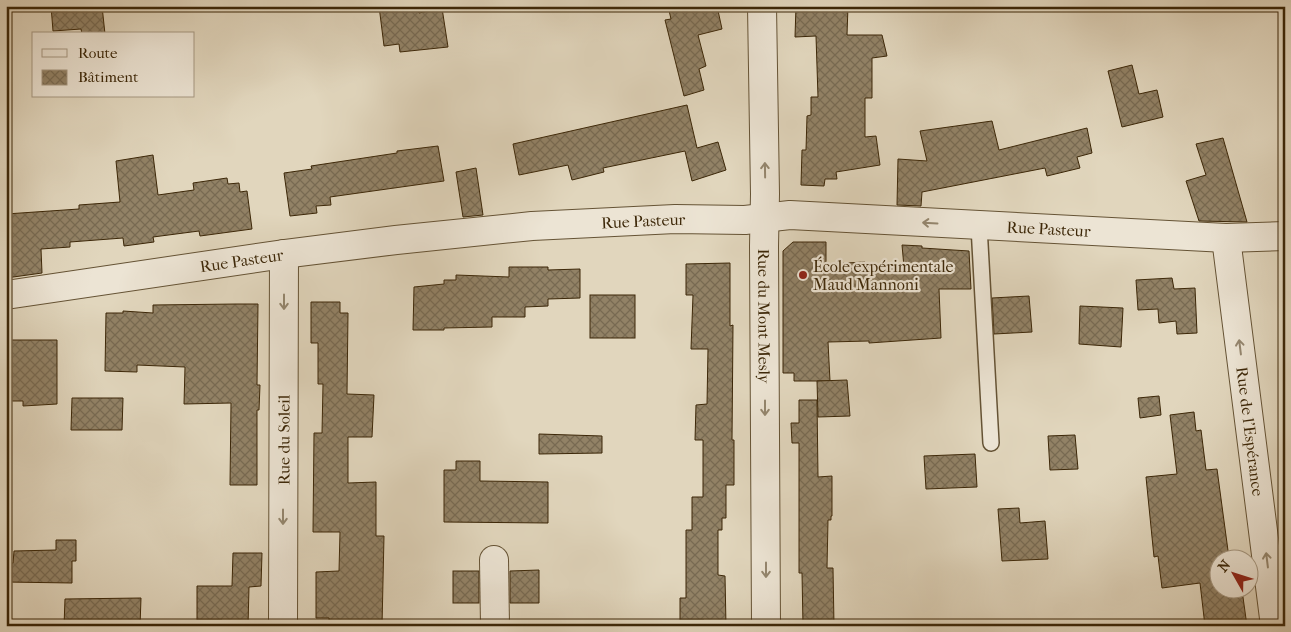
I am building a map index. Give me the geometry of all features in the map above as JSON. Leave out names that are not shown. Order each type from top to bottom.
[{"type":"street","name":"Rue du Mont Mesly","points":[[762,6],[766,626]]},
{"type":"street","name":"Rue Pasteur","points":[[6,295],[284,254],[396,240],[532,226],[675,219],[745,220],[790,216],[1226,238],[1285,236]]},
{"type":"street","name":"Rue de l'Espérance","points":[[1226,238],[1276,626]]},
{"type":"street","name":"Rue du Soleil","points":[[283,626],[284,254]]},
{"type":"street","points":[[494,560],[495,626]]},
{"type":"lane","points":[[979,226],[991,443]]},
{"type":"building","points":[[51,6],[102,6],[105,32],[82,32],[81,29],[53,31]]},
{"type":"building","points":[[379,6],[418,6],[419,13],[442,8],[448,47],[400,52],[399,44],[384,46]]},
{"type":"building","points":[[668,6],[717,6],[722,29],[698,35],[706,66],[699,69],[704,90],[684,96],[665,20],[671,19]]},
{"type":"building","points":[[796,6],[848,6],[847,35],[882,35],[887,56],[872,58],[872,98],[865,98],[865,137],[876,136],[880,165],[836,172],[837,179],[825,179],[824,186],[801,185],[802,150],[806,150],[807,116],[811,115],[811,97],[818,97],[816,36],[795,37]]},
{"type":"building","points":[[1132,65],[1139,94],[1157,90],[1163,117],[1122,127],[1108,71]]},
{"type":"building","points":[[687,105],[697,148],[718,142],[726,170],[692,181],[685,151],[603,168],[604,172],[572,180],[568,165],[519,175],[513,144]]},
{"type":"building","points":[[992,121],[999,150],[1087,128],[1092,153],[1077,157],[1080,168],[1047,176],[1045,168],[922,192],[921,206],[897,205],[898,159],[927,161],[920,131]]},
{"type":"building","points":[[1223,138],[1247,222],[1199,221],[1186,181],[1206,175],[1196,144]]},
{"type":"building","points":[[438,146],[444,181],[330,197],[331,205],[316,206],[317,213],[290,216],[284,173],[312,169],[311,166]]},
{"type":"building","points":[[153,155],[158,195],[194,190],[193,183],[227,178],[228,184],[239,183],[240,192],[247,191],[252,229],[200,236],[199,231],[153,237],[154,242],[124,246],[123,238],[70,242],[70,247],[41,249],[42,273],[6,278],[6,214],[79,209],[79,205],[120,202],[116,161]]},
{"type":"building","points":[[476,168],[483,215],[463,217],[456,172]]},
{"type":"building","points":[[793,242],[826,242],[826,264],[865,262],[866,264],[904,267],[902,245],[969,251],[971,289],[939,289],[941,338],[869,343],[869,341],[828,342],[830,381],[794,381],[794,373],[783,373],[783,251]]},
{"type":"building","points":[[730,263],[730,326],[733,325],[732,440],[734,440],[734,485],[726,485],[726,518],[722,518],[722,530],[718,530],[718,575],[725,576],[726,626],[704,626],[704,620],[680,620],[680,598],[686,598],[686,530],[692,530],[692,497],[703,497],[703,440],[695,440],[696,405],[707,404],[708,349],[691,349],[693,295],[686,295],[686,264]]},
{"type":"building","points":[[509,267],[548,267],[548,270],[580,269],[580,298],[548,299],[548,306],[525,307],[525,317],[492,317],[492,327],[413,330],[414,287],[444,284],[444,280],[456,280],[456,275],[509,277]]},
{"type":"building","points":[[1172,278],[1174,289],[1195,288],[1197,333],[1177,334],[1176,321],[1159,323],[1158,309],[1138,310],[1136,280]]},
{"type":"building","points":[[590,295],[635,295],[635,338],[590,338]]},
{"type":"building","points":[[1029,296],[1032,332],[994,334],[992,298]]},
{"type":"building","points":[[311,302],[340,302],[340,313],[348,313],[347,394],[374,395],[372,437],[348,437],[348,483],[376,482],[376,536],[384,536],[382,626],[329,626],[329,618],[316,618],[316,572],[339,571],[340,532],[313,532],[314,433],[322,433],[323,384],[318,384],[318,343],[311,343]]},
{"type":"building","points":[[258,304],[257,385],[260,385],[259,410],[257,410],[257,485],[230,485],[231,403],[184,404],[185,367],[137,365],[137,372],[105,371],[106,313],[123,313],[123,311],[153,313],[153,305]]},
{"type":"building","points":[[1080,306],[1123,308],[1121,347],[1079,344]]},
{"type":"building","points":[[7,340],[57,340],[57,404],[23,406],[23,401],[7,401]]},
{"type":"building","points":[[847,380],[850,416],[818,417],[817,381]]},
{"type":"building","points":[[1159,396],[1161,415],[1140,418],[1138,398]]},
{"type":"building","points":[[72,398],[123,398],[122,430],[71,430]]},
{"type":"building","points":[[799,400],[817,400],[818,477],[832,476],[832,516],[831,520],[828,520],[827,568],[833,568],[834,626],[803,626],[802,573],[799,573],[799,443],[792,443],[791,423],[799,423]]},
{"type":"building","points":[[1194,412],[1196,431],[1201,430],[1206,470],[1217,469],[1228,550],[1208,550],[1208,600],[1243,600],[1247,626],[1205,626],[1200,583],[1162,588],[1158,556],[1154,557],[1146,477],[1177,474],[1170,415]]},
{"type":"building","points":[[539,434],[602,436],[602,453],[539,454]]},
{"type":"building","points":[[1075,435],[1078,469],[1050,470],[1048,436]]},
{"type":"building","points":[[975,454],[977,487],[926,489],[924,456]]},
{"type":"building","points":[[456,461],[480,461],[480,481],[548,482],[548,523],[444,522],[444,470],[456,470]]},
{"type":"building","points":[[1019,508],[1020,523],[1045,521],[1048,559],[1002,561],[998,509]]},
{"type":"building","points":[[56,540],[76,540],[76,561],[72,561],[72,583],[6,582],[6,563],[13,563],[14,551],[56,550]]},
{"type":"building","points":[[233,553],[262,553],[261,586],[249,587],[248,626],[222,626],[222,620],[197,620],[197,586],[232,586]]},
{"type":"building","points":[[539,570],[539,603],[510,603],[510,571]]},
{"type":"building","points":[[453,571],[479,571],[479,603],[453,603]]},
{"type":"building","points":[[141,598],[140,626],[64,626],[65,599]]},
{"type":"place","name":"École expérimentale Maud Mannoni","points":[[803,275]]}]
